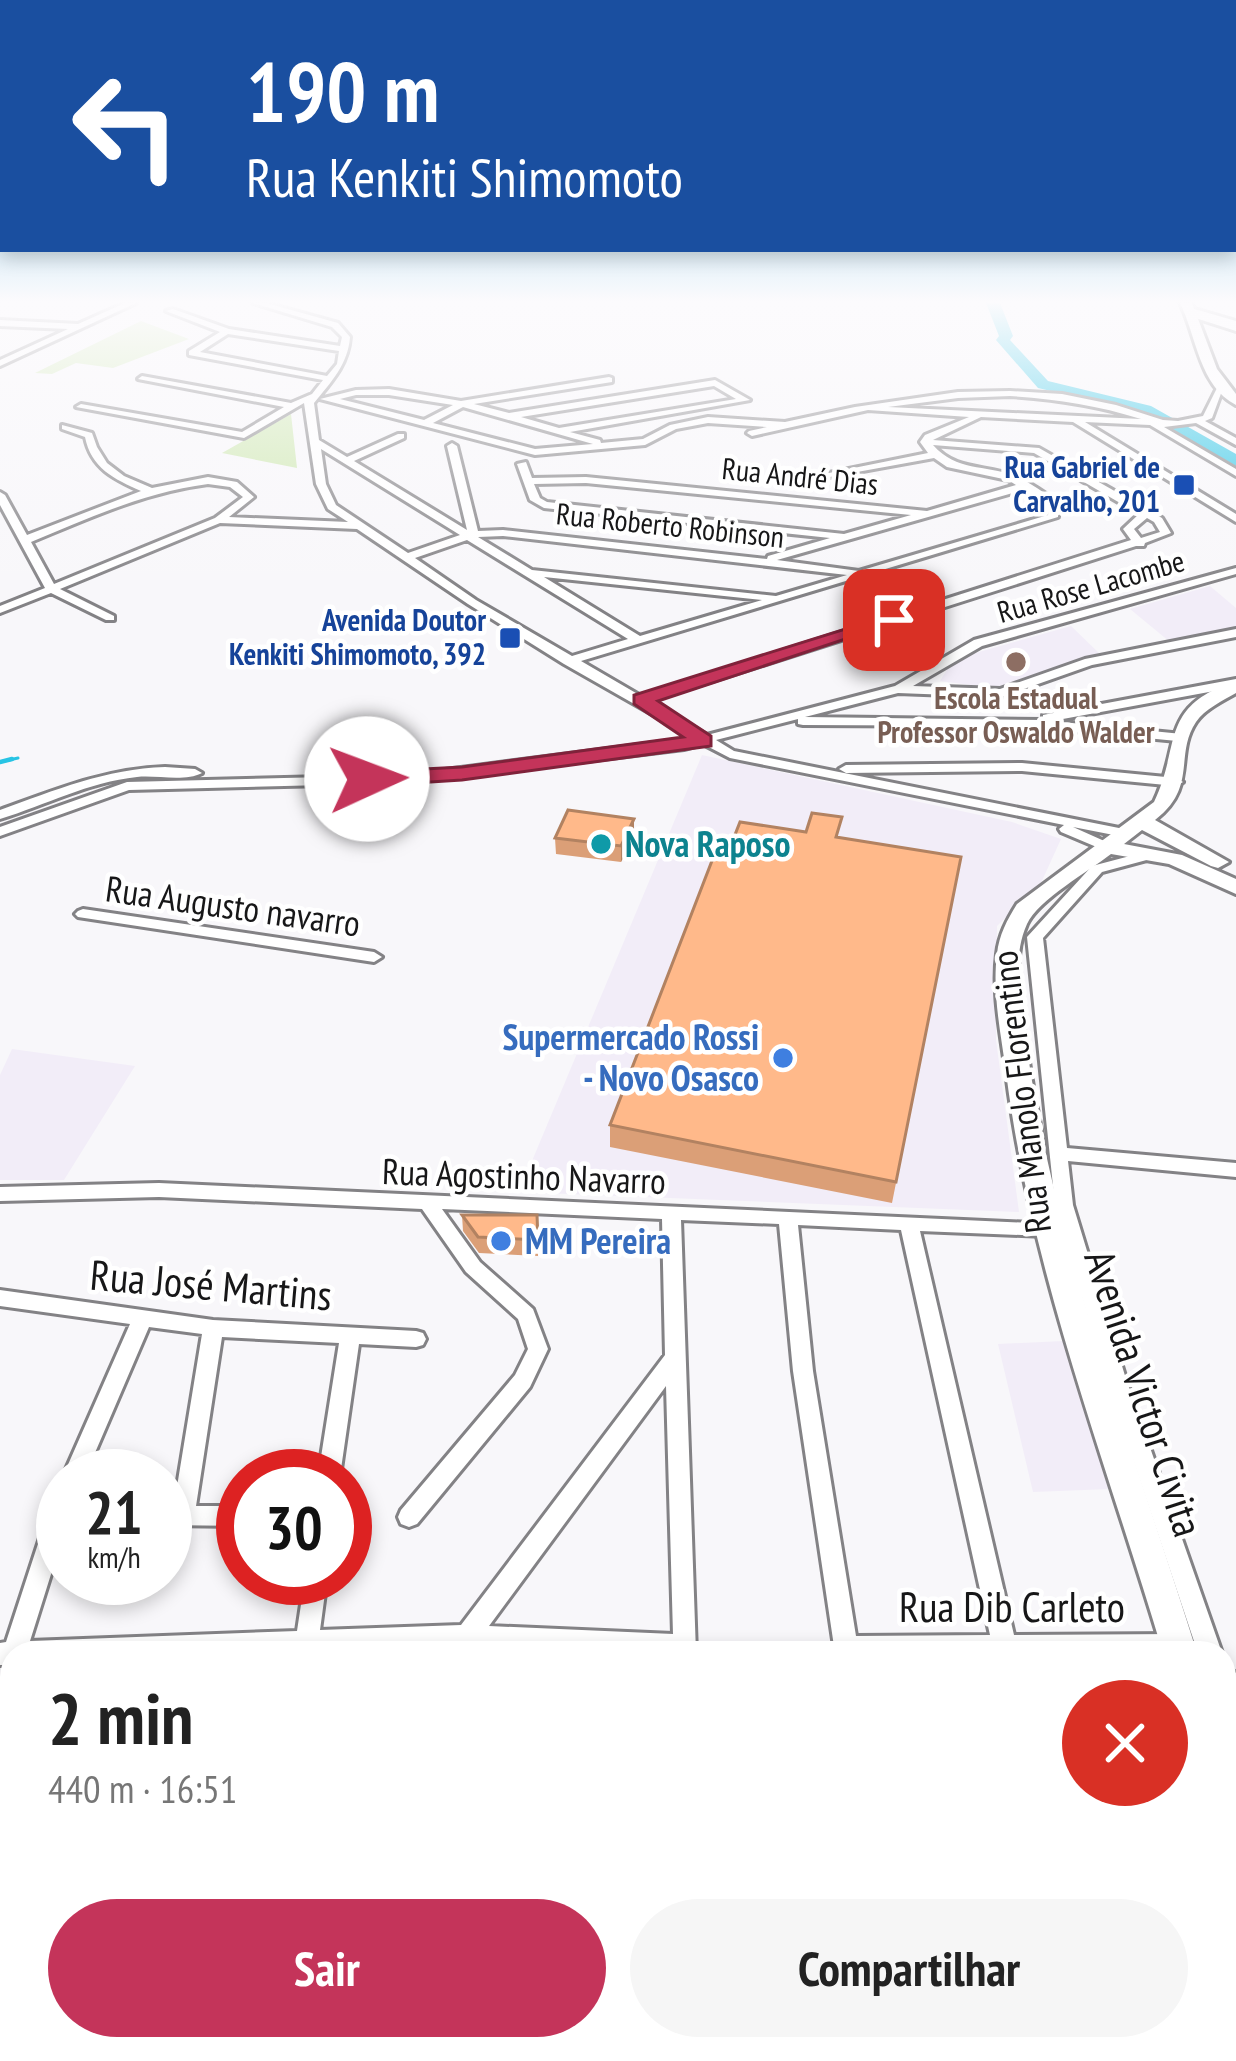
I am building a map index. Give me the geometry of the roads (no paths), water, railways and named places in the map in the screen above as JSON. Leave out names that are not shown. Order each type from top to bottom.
[{"type":"main road","points":[[1236,685],[1196,706],[1177,737],[1176,782],[1136,828],[1164,850],[1236,887]]},
{"type":"main road","name":"Avenida Victor Civita","points":[[1136,828],[1025,909],[1009,939],[1019,1089],[1045,1229],[1176,1641]]},
{"type":"main road","points":[[1106,847],[1164,850],[1236,872]]},
{"type":"street","points":[[254,399],[292,406]]},
{"type":"street","points":[[80,407],[244,435],[292,406],[316,399]]},
{"type":"street","points":[[331,399],[536,452],[650,440],[673,427],[708,420],[785,425]]},
{"type":"street","points":[[418,399],[610,445]]},
{"type":"street","points":[[424,424],[456,406],[496,399]]},
{"type":"street","points":[[501,417],[613,399]]},
{"type":"street","points":[[554,431],[744,399]]},
{"type":"street","points":[[752,433],[860,406],[910,399]]},
{"type":"street","points":[[1075,399],[1106,404],[1159,424],[1236,473]]},
{"type":"street","points":[[1197,423],[1214,399]]},
{"type":"street","points":[[309,400],[322,488],[338,513],[568,661],[704,741],[740,758],[1056,821],[1136,828]]},
{"type":"street","points":[[860,406],[976,417],[1197,423],[1236,442]]},
{"type":"street","points":[[925,442],[976,417]]},
{"type":"street","points":[[1077,422],[1236,519]]},
{"type":"street","points":[[65,427],[88,435],[103,468],[152,492]]},
{"type":"street","points":[[348,460],[400,436]]},
{"type":"street","points":[[314,441],[473,534],[638,640]]},
{"type":"street","points":[[568,661],[1053,517],[1054,504],[1025,486],[1004,475],[951,465],[925,442]]},
{"type":"street","points":[[641,700],[1166,533],[1145,514],[1036,449],[925,442]]},
{"type":"street","points":[[452,446],[473,534]]},
{"type":"street","points":[[824,475],[934,454]]},
{"type":"street","points":[[522,464],[535,500],[544,505],[840,536]]},
{"type":"street","points":[[0,610],[219,520],[241,507],[248,492],[214,479],[192,479],[25,540]]},
{"type":"street","name":"Rua André Dias","points":[[527,482],[586,480],[923,513]]},
{"type":"street","points":[[766,560],[1025,486]]},
{"type":"street","points":[[0,495],[51,589],[110,618]]},
{"type":"street","points":[[241,507],[256,520]]},
{"type":"street","points":[[319,524],[338,513]]},
{"type":"street","points":[[1140,544],[1127,529],[1145,514]]},
{"type":"street","points":[[219,520],[357,526]]},
{"type":"street","points":[[408,556],[473,534]]},
{"type":"street","name":"Rua Roberto Robinson","points":[[473,534],[860,573]]},
{"type":"street","name":"Rua Rose Lacombe","points":[[898,689],[978,643],[1236,571]]},
{"type":"street","points":[[533,573],[777,597]]},
{"type":"street","points":[[0,832],[109,790],[250,780],[423,778],[704,741],[898,689],[1001,693],[1089,662],[1236,633]]},
{"type":"street","points":[[1021,722],[1236,685]]},
{"type":"street","points":[[1178,693],[1196,706]]},
{"type":"street","points":[[1079,713],[1090,728]]},
{"type":"street","points":[[778,721],[1021,722],[1177,737]]},
{"type":"street","points":[[809,770],[1022,767],[1176,782]]},
{"type":"street","points":[[0,815],[103,775],[147,769],[250,780]]},
{"type":"street","points":[[103,775],[109,790]]},
{"type":"street","points":[[58,812],[60,793]]},
{"type":"street","points":[[1056,821],[1106,847]]},
{"type":"street","name":"Rua Manolo Florentino","points":[[1164,850],[1097,869],[1035,937],[1064,1205],[1116,1379],[1206,1641]]},
{"type":"street","name":"Rua Augusto navarro","points":[[83,914],[374,957]]},
{"type":"street","points":[[1058,1154],[1236,1170]]},
{"type":"street","name":"Rua Agostinho Navarro","points":[[0,1194],[160,1190],[430,1206],[1045,1229]]},
{"type":"street","points":[[410,1517],[523,1381],[538,1349],[526,1315],[473,1267],[430,1206]]},
{"type":"street","points":[[671,1215],[685,1641]]},
{"type":"street","points":[[788,1220],[806,1393],[846,1641]]},
{"type":"street","points":[[909,1224],[1003,1641]]},
{"type":"street","name":"Rua José Martins","points":[[0,1298],[213,1328],[416,1339]]},
{"type":"street","points":[[86,1449],[142,1320]]},
{"type":"street","points":[[188,1449],[213,1328]]},
{"type":"street","points":[[333,1449],[350,1335]]},
{"type":"street","points":[[467,1636],[675,1358]]},
{"type":"street","points":[[19,1641],[36,1587]]},
{"type":"street","points":[[307,1641],[312,1605]]},
{"type":"street","points":[[353,1641],[467,1636],[551,1641]]},
{"type":"waterway","points":[[1114,399],[1188,429],[1236,461]]},
{"type":"waterway","points":[[12,759],[0,762],[18,758]]},
{"type":"place","name":"Rua Gabriel de Carvalho, 201","points":[[1184,485]]},
{"type":"place","name":"Avenida Doutor Kenkiti Shimomoto, 392","points":[[510,638]]},
{"type":"place","name":"Escola Estadual Professor Oswaldo Walder","points":[[1016,662]]},
{"type":"place","name":"Nova Raposo","points":[[601,844]]},
{"type":"place","name":"Supermercado Rossi - Novo Osasco","points":[[783,1058]]},
{"type":"place","name":"MM Pereira","points":[[501,1241]]}]
